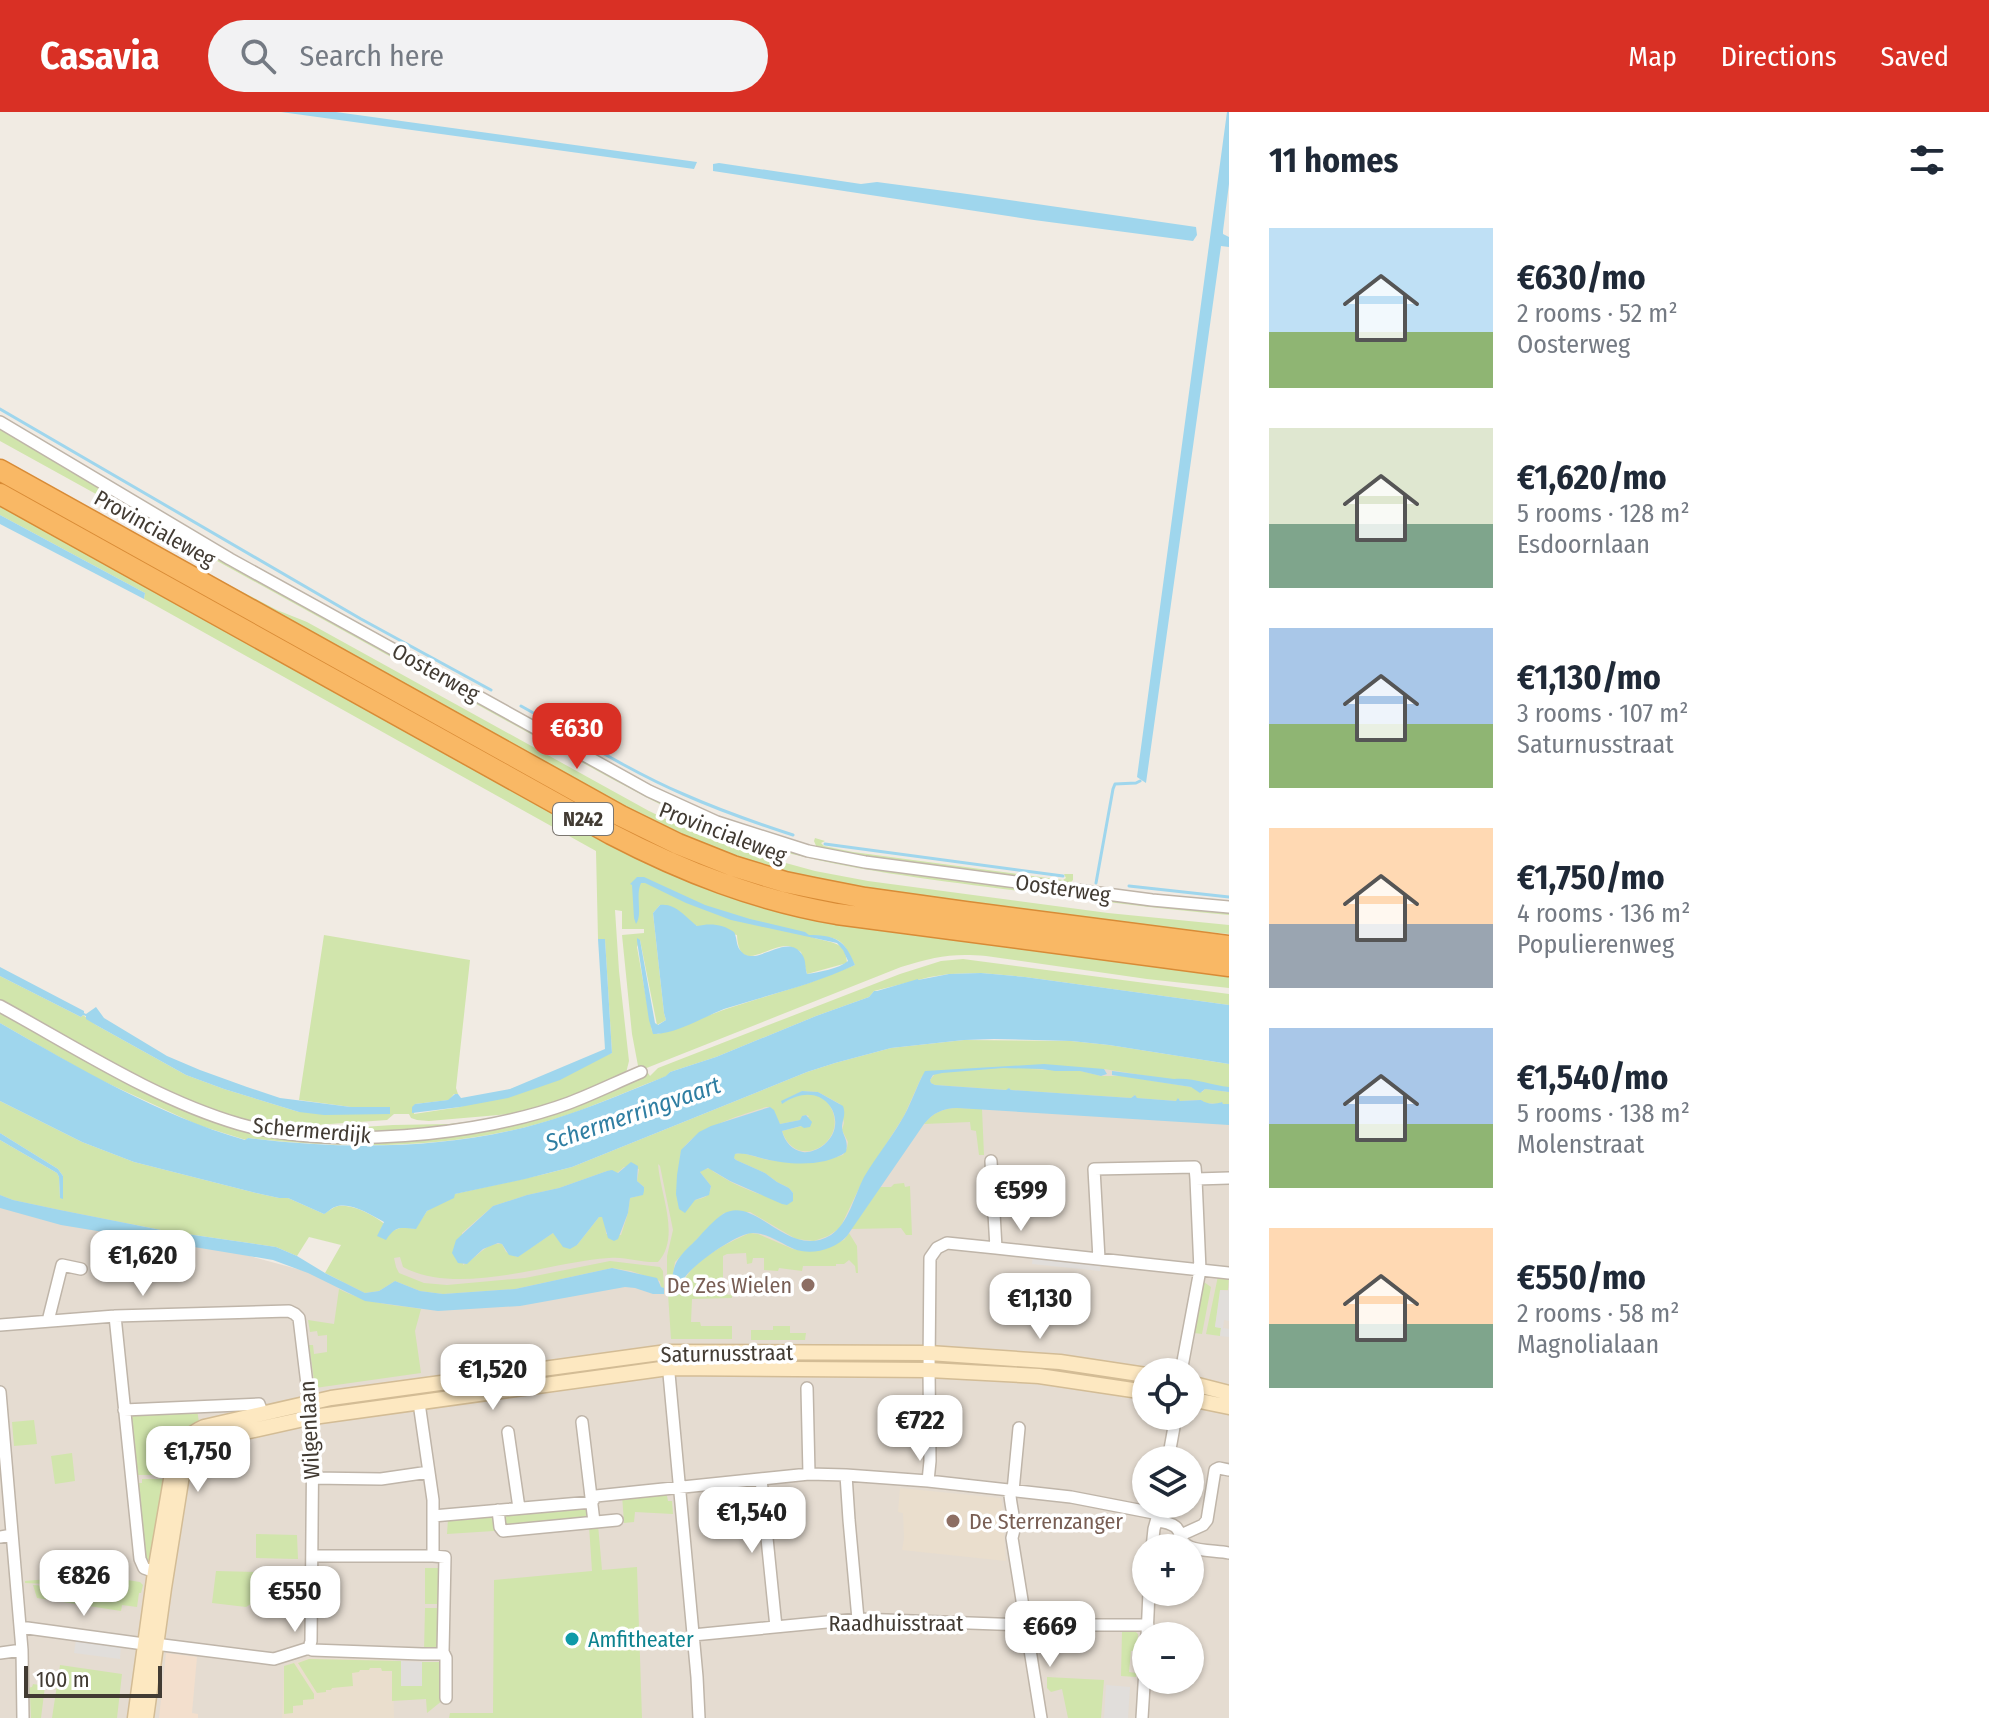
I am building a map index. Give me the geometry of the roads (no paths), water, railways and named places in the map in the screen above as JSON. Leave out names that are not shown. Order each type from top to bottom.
[{"type":"highway","name":"Provincialeweg","points":[[0,470],[621,816],[719,861],[785,882],[865,898],[1229,946]]},
{"type":"highway","name":"Provincialeweg","points":[[0,494],[555,804],[658,858],[711,880],[772,899],[837,914],[1229,966]]},
{"type":"street","name":"Oosterweg","points":[[0,422],[230,559],[649,791],[717,822],[808,851],[865,862],[1152,900],[1229,907]]},
{"type":"street","name":"Schermerdijk","points":[[0,1006],[193,1108],[258,1128],[305,1134],[390,1136],[493,1123],[570,1103],[641,1072]]},
{"type":"street","points":[[991,1161],[996,1248]]},
{"type":"street","points":[[1099,1259],[1094,1169],[1195,1167],[1200,1270],[1184,1358]]},
{"type":"street","points":[[1196,1179],[1229,1178]]},
{"type":"street","points":[[928,1481],[928,1267],[932,1253],[941,1245],[947,1243],[1229,1273]]},
{"type":"street","points":[[48,1321],[62,1265],[81,1269]]},
{"type":"street","name":"Wilgenlaan","points":[[115,1316],[289,1311],[299,1318],[313,1417],[309,1648]]},
{"type":"street","points":[[0,1325],[115,1316],[140,1559],[144,1568],[155,1572]]},
{"type":"street","points":[[667,1352],[699,1718]]},
{"type":"street","name":"Saturnusstraat","points":[[150,1644],[155,1572],[174,1462],[189,1435],[204,1427],[309,1401],[667,1352],[929,1353],[1060,1362],[1132,1373]]},
{"type":"street","name":"Saturnusstraat","points":[[150,1644],[185,1464],[200,1445],[213,1439],[313,1417],[668,1368],[929,1370],[1039,1376],[1132,1390]]},
{"type":"street","points":[[1204,1387],[1229,1393]]},
{"type":"street","points":[[807,1388],[809,1474]]},
{"type":"street","points":[[0,1392],[6,1536],[20,1627],[23,1718]]},
{"type":"street","points":[[1204,1402],[1229,1407]]},
{"type":"street","points":[[419,1403],[433,1500],[428,1556]]},
{"type":"street","points":[[124,1410],[259,1404],[262,1412]]},
{"type":"street","points":[[582,1422],[594,1522]]},
{"type":"street","points":[[1019,1428],[1013,1491],[1010,1495],[1014,1515],[1012,1538],[1041,1718]]},
{"type":"street","points":[[508,1432],[519,1508]]},
{"type":"street","points":[[1183,1534],[1205,1522],[1215,1470],[1229,1470]]},
{"type":"street","points":[[312,1478],[381,1479],[429,1472]]},
{"type":"street","points":[[592,1502],[596,1496],[809,1474],[928,1481],[1071,1497],[1132,1508]]},
{"type":"street","points":[[846,1475],[858,1619]]},
{"type":"street","points":[[761,1479],[776,1627]]},
{"type":"street","points":[[433,1516],[592,1502]]},
{"type":"street","points":[[498,1510],[503,1531],[617,1520]]},
{"type":"street","points":[[1165,1518],[1176,1525],[1180,1534]]},
{"type":"street","points":[[1204,1549],[1229,1553]]},
{"type":"street","points":[[312,1556],[445,1557],[443,1652],[446,1658],[446,1698]]},
{"type":"street","name":"Raadhuisstraat","points":[[693,1635],[858,1619],[1132,1630]]},
{"type":"street","points":[[20,1627],[274,1659],[309,1648],[422,1654],[443,1652]]},
{"type":"street","points":[[135,1718],[150,1644]]},
{"type":"street","points":[[146,1718],[150,1644]]},
{"type":"street","points":[[0,1653],[22,1650]]},
{"type":"street","points":[[1142,1718],[1143,1694]]},
{"type":"water","points":[[281,112],[336,112],[697,162],[694,169]]},
{"type":"water","points":[[1227,112],[1229,184],[1223,234],[1229,237],[1229,247],[1221,246],[1146,783],[1137,777]]},
{"type":"water","points":[[713,164],[1196,227],[1197,235],[1193,241],[1034,220],[713,171]]},
{"type":"water","points":[[0,515],[145,593],[144,599],[0,524]]},
{"type":"water","points":[[637,877],[644,877],[705,905],[809,935],[833,938],[843,945],[855,965],[806,984],[724,1009],[679,1029],[653,1034],[637,938],[640,940],[655,1023],[658,1025],[666,1020],[653,913],[660,905],[676,908],[697,926],[716,925],[730,929],[740,950],[746,955],[754,956],[780,948],[796,949],[804,958],[807,974],[834,968],[848,961],[837,943],[731,920],[645,883],[641,883],[639,888],[636,924],[630,884]]},
{"type":"water","points":[[598,939],[605,939],[612,1053],[560,1080],[508,1098],[412,1113],[415,1104],[448,1100],[455,1094],[461,1098],[510,1089],[605,1049]]},
{"type":"water","points":[[0,967],[86,1014],[96,1007],[104,1018],[167,1056],[200,1070],[280,1098],[351,1107],[390,1107],[390,1114],[324,1115],[299,1112],[186,1075],[96,1025],[86,1016],[81,1017],[0,976]]},
{"type":"water","name":"Schermerringvaart","points":[[981,973],[1229,1005],[1229,1064],[1071,1041],[964,1040],[891,1048],[807,1072],[572,1167],[455,1194],[454,1198],[427,1211],[416,1229],[399,1228],[386,1240],[377,1236],[384,1222],[360,1210],[341,1206],[324,1214],[288,1198],[256,1193],[134,1162],[82,1142],[0,1101],[0,1023],[150,1104],[245,1140],[369,1146],[451,1141],[530,1126],[581,1110],[670,1072],[869,997],[874,991],[918,979]]},
{"type":"water","points":[[1044,1064],[1104,1069],[1107,1074],[1003,1068],[942,1073],[933,1075],[930,1080],[935,1085],[1131,1098],[1135,1095],[1137,1098],[1176,1101],[1178,1098],[1180,1101],[1201,1100],[1212,1104],[1222,1102],[1229,1104],[1229,1125],[957,1108],[943,1110],[924,1124],[847,1236],[836,1244],[823,1250],[801,1251],[764,1235],[746,1234],[727,1243],[697,1265],[685,1277],[678,1295],[668,1294],[667,1288],[671,1286],[678,1259],[723,1214],[735,1210],[748,1212],[801,1240],[815,1241],[837,1230],[847,1216],[864,1177],[905,1115],[925,1071]]},
{"type":"water","points":[[1112,1071],[1195,1080],[1229,1087],[1229,1092],[1205,1089],[1200,1093],[1191,1087],[1112,1075]]},
{"type":"water","points":[[802,1091],[818,1092],[843,1106],[846,1152],[828,1160],[807,1163],[785,1163],[735,1154],[736,1160],[789,1188],[793,1201],[782,1204],[708,1168],[700,1172],[711,1186],[709,1195],[695,1200],[685,1213],[679,1209],[676,1194],[681,1150],[699,1132],[711,1126],[770,1107],[780,1124],[800,1120],[806,1115],[812,1122],[810,1127],[782,1131],[787,1142],[799,1151],[812,1151],[831,1138],[835,1127],[834,1116],[830,1106],[822,1099],[811,1095],[797,1096],[782,1104],[781,1101]]},
{"type":"water","points":[[0,1133],[58,1169],[63,1176],[63,1199],[60,1198],[57,1173],[0,1140]]},
{"type":"water","points":[[631,1162],[638,1166],[637,1181],[644,1191],[643,1195],[630,1198],[618,1239],[608,1238],[602,1217],[599,1217],[577,1245],[570,1249],[563,1247],[553,1233],[518,1257],[509,1255],[498,1243],[483,1249],[467,1264],[458,1263],[452,1253],[456,1240],[493,1206],[607,1171],[618,1173]]},
{"type":"water","points":[[0,1195],[166,1231],[276,1247],[365,1293],[379,1291],[395,1281],[420,1291],[443,1294],[515,1289],[612,1268],[657,1278],[664,1288],[664,1294],[625,1287],[520,1306],[438,1311],[365,1301],[273,1260],[61,1225],[0,1208]]},
{"type":"waterway","points":[[0,409],[361,619],[491,690]]},
{"type":"waterway","points":[[521,706],[662,785],[793,835]]},
{"type":"waterway","points":[[1096,883],[1115,784],[1140,781]]},
{"type":"waterway","points":[[825,844],[1063,876]]},
{"type":"waterway","points":[[1129,886],[1229,897]]},
{"type":"place","name":"De Zes Wielen","points":[[808,1285]]},
{"type":"place","name":"De Sterrenzanger","points":[[953,1521]]},
{"type":"place","name":"Amfitheater","points":[[572,1639]]}]
